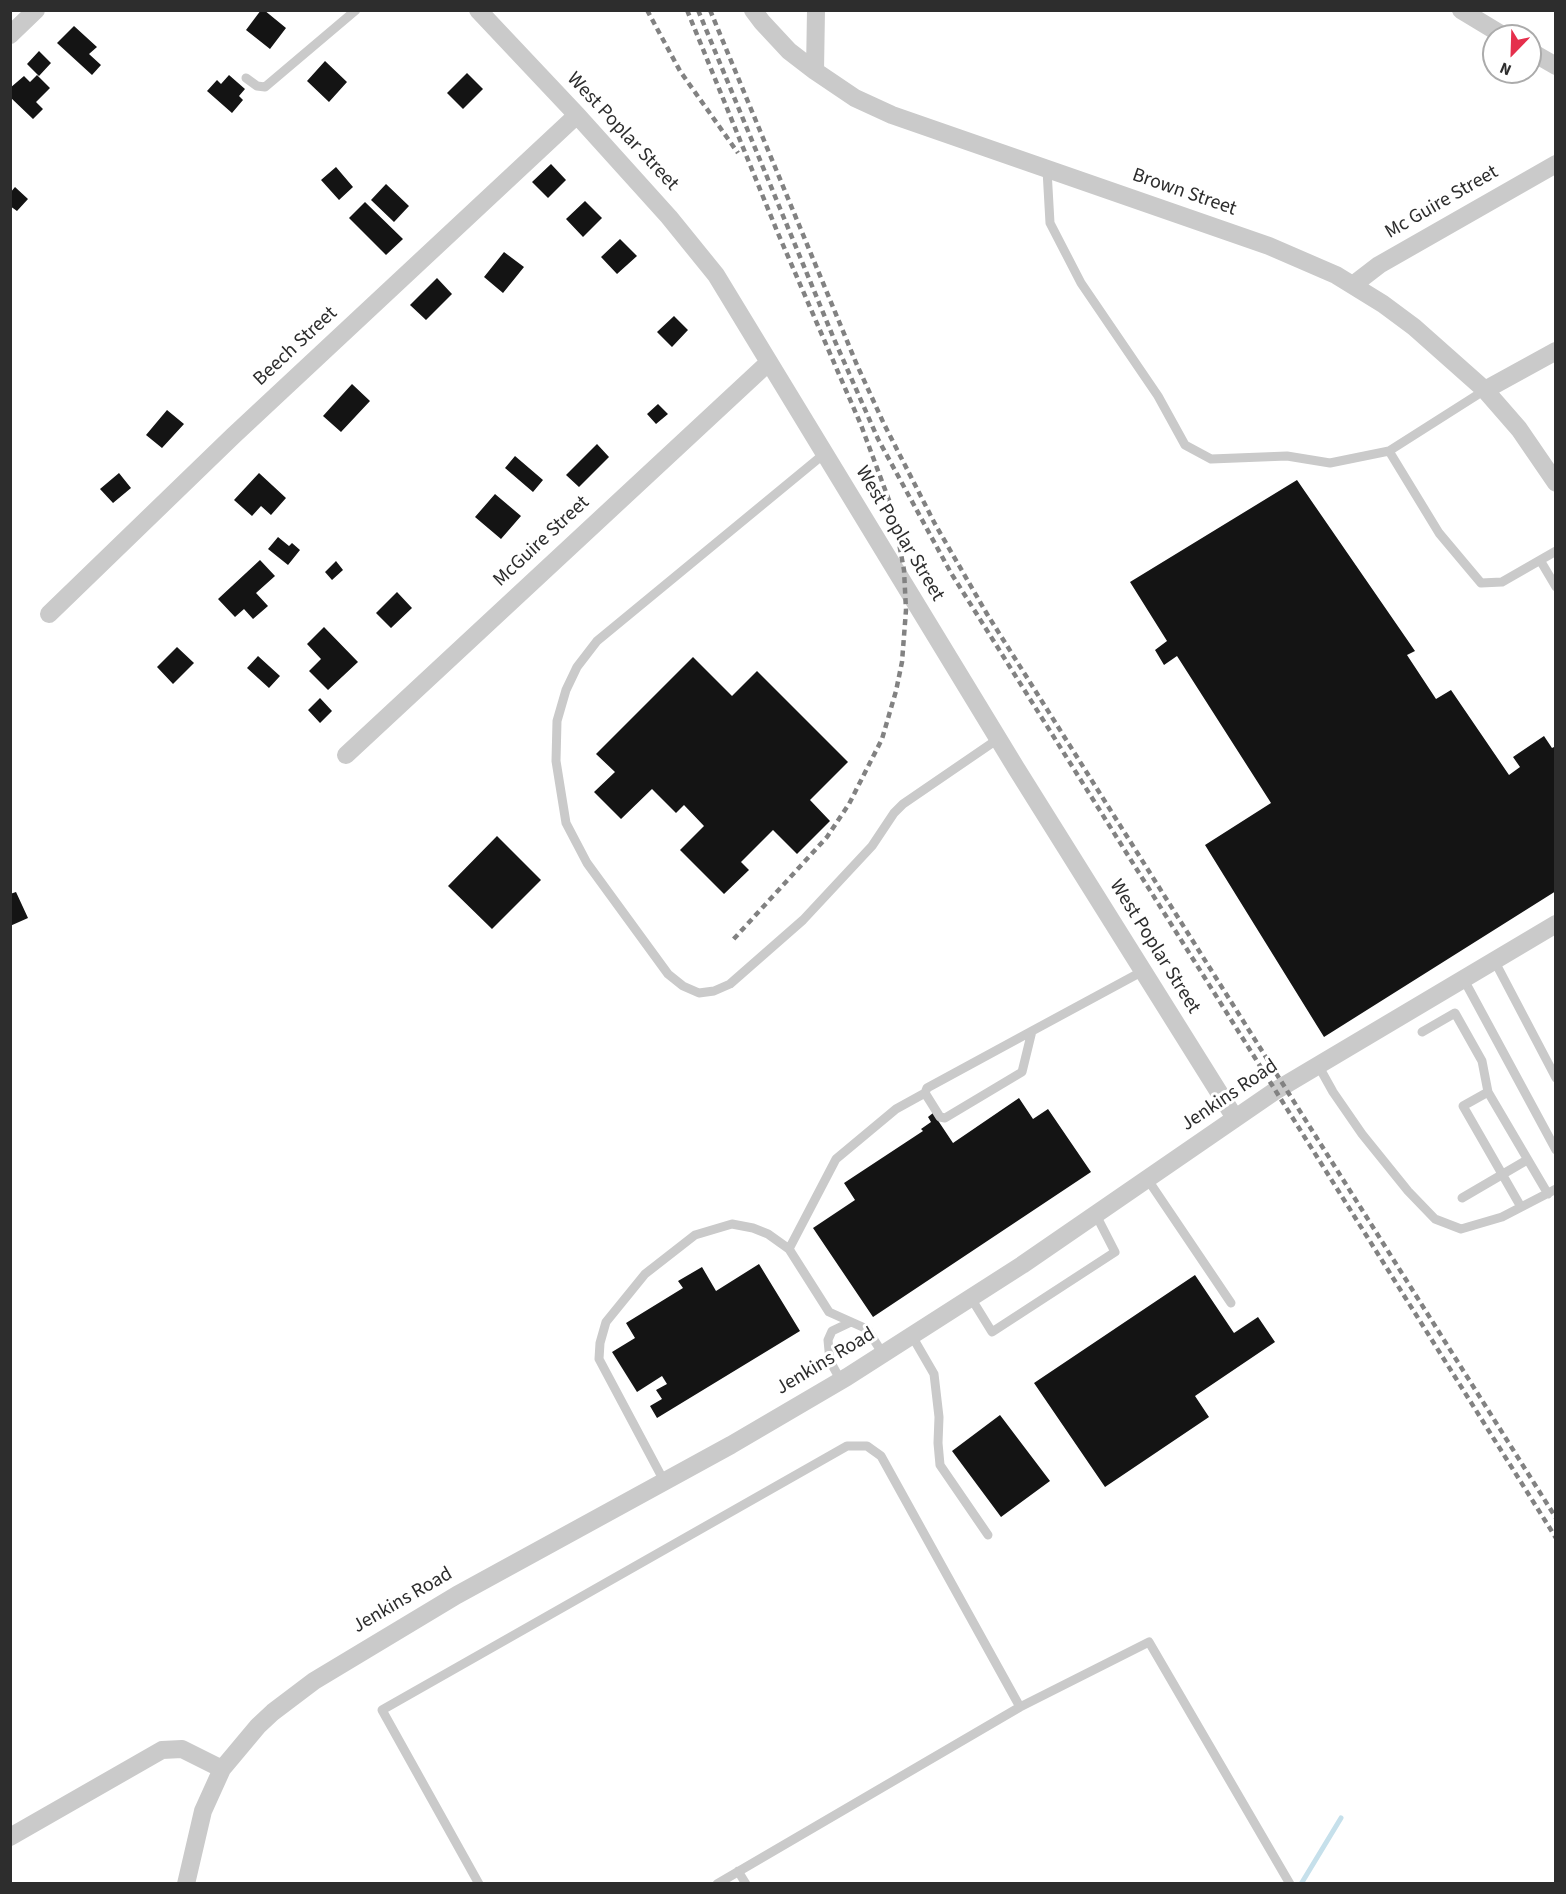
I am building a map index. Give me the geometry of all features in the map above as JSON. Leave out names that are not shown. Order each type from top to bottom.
[{"type":"street","points":[[10,34],[36,10]]},
{"type":"street","name":"West Poplar Street","points":[[478,10],[669,217],[716,275],[998,739],[1235,1118]]},
{"type":"street","name":"Brown Street","points":[[753,10],[789,51],[814,71],[855,98],[892,115],[1269,246],[1336,275],[1353,285],[1414,327],[1485,390],[1519,429],[1556,483]]},
{"type":"street","points":[[814,71],[816,10]]},
{"type":"street","points":[[1461,10],[1484,24]]},
{"type":"street","points":[[1542,58],[1556,66]]},
{"type":"street","name":"Beech Street","points":[[49,614],[242,428],[577,115]]},
{"type":"street","name":"Mc Guire Street","points":[[1353,285],[1379,265],[1556,164]]},
{"type":"street","points":[[1485,390],[1556,351]]},
{"type":"street","name":"McGuire Street","points":[[346,754],[768,363]]},
{"type":"street","name":"Jenkins Road","points":[[186,1884],[203,1811],[222,1768],[273,1712],[328,1671],[457,1595],[841,1381],[971,1298],[1148,1180],[1235,1118],[1318,1065],[1494,960],[1554,929]]},
{"type":"street","points":[[10,1837],[162,1750],[182,1749],[222,1768]]},
{"type":"lane","points":[[246,78],[257,86],[265,87],[356,10]]},
{"type":"lane","points":[[1047,170],[1050,224],[1081,283],[1158,396],[1185,445],[1210,459],[1287,456],[1330,463],[1389,451],[1485,390]]},
{"type":"lane","points":[[1389,451],[1439,533],[1481,583],[1502,582],[1556,551]]},
{"type":"lane","points":[[824,454],[597,641],[577,667],[566,690],[557,722],[556,761],[566,823],[587,863],[668,974],[683,986],[699,993],[714,991],[730,984],[802,920],[872,846],[894,813],[903,804],[998,739]]},
{"type":"lane","points":[[1540,560],[1556,586]]},
{"type":"lane","points":[[1494,960],[1556,1078]]},
{"type":"lane","points":[[789,1249],[836,1159],[896,1109],[925,1093],[927,1088],[1143,971]]},
{"type":"lane","points":[[1463,978],[1556,1150]]},
{"type":"lane","points":[[1318,1065],[1362,1134],[1408,1191],[1436,1218],[1461,1229],[1502,1217],[1552,1192],[1527,1160],[1488,1092],[1482,1061],[1455,1013],[1422,1032]]},
{"type":"lane","points":[[925,1093],[940,1117],[945,1118],[1022,1072],[1032,1031]]},
{"type":"lane","points":[[1488,1092],[1463,1106],[1521,1207]]},
{"type":"lane","points":[[1462,1198],[1527,1160]]},
{"type":"lane","points":[[1148,1180],[1231,1303]]},
{"type":"lane","points":[[971,1298],[992,1332],[1115,1252],[1096,1215]]},
{"type":"lane","points":[[664,1481],[599,1359],[600,1343],[606,1322],[645,1274],[695,1235],[732,1224],[760,1231],[789,1249],[829,1312],[867,1329],[883,1354]]},
{"type":"lane","points":[[841,1381],[830,1361],[828,1340],[832,1331],[851,1322]]},
{"type":"lane","points":[[912,1336],[934,1374],[939,1416],[940,1465],[988,1535]]},
{"type":"lane","points":[[479,1884],[382,1710],[847,1446],[867,1446],[881,1455],[1020,1707]]},
{"type":"lane","points":[[717,1884],[1020,1707],[1149,1642],[1290,1884]]},
{"type":"lane","points":[[738,1871],[746,1884]]},
{"type":"building","points":[[261,10],[286,28],[270,49],[246,30]]},
{"type":"building","points":[[74,26],[97,47],[89,54],[101,65],[92,75],[57,43]]},
{"type":"building","points":[[39,51],[51,63],[39,76],[27,64]]},
{"type":"building","points":[[325,61],[347,82],[329,102],[307,81]]},
{"type":"building","points":[[467,73],[483,89],[463,109],[447,93]]},
{"type":"building","points":[[37,75],[50,88],[36,102],[43,109],[33,119],[10,97],[10,88],[24,76],[30,82]]},
{"type":"building","points":[[229,75],[245,89],[239,96],[243,100],[232,113],[207,91],[217,80],[221,84]]},
{"type":"building","points":[[551,164],[566,180],[548,198],[532,182]]},
{"type":"building","points":[[336,167],[353,187],[339,200],[321,180]]},
{"type":"building","points":[[386,184],[409,206],[394,222],[371,200]]},
{"type":"building","points":[[15,187],[28,199],[17,211],[10,206],[10,193]]},
{"type":"building","points":[[585,201],[602,218],[583,237],[566,219]]},
{"type":"building","points":[[365,202],[403,239],[386,255],[349,218]]},
{"type":"building","points":[[620,239],[637,256],[617,274],[601,257]]},
{"type":"building","points":[[504,252],[524,267],[503,293],[484,277]]},
{"type":"building","points":[[437,278],[452,294],[426,320],[410,305]]},
{"type":"building","points":[[674,316],[688,330],[672,347],[657,332]]},
{"type":"building","points":[[352,384],[370,401],[341,432],[323,416]]},
{"type":"building","points":[[658,404],[668,414],[656,424],[647,414]]},
{"type":"building","points":[[167,410],[184,424],[162,448],[146,435]]},
{"type":"building","points":[[597,444],[609,457],[579,487],[566,475]]},
{"type":"building","points":[[515,456],[543,480],[533,492],[505,468]]},
{"type":"building","points":[[119,473],[131,488],[113,503],[100,489]]},
{"type":"building","points":[[259,473],[286,498],[271,515],[261,506],[252,516],[234,500]]},
{"type":"building","points":[[1297,480],[1415,651],[1407,655],[1436,699],[1451,690],[1509,775],[1520,767],[1513,757],[1544,736],[1552,748],[1556,746],[1556,891],[1324,1037],[1205,845],[1271,803],[1177,656],[1164,665],[1155,650],[1167,641],[1130,582]]},
{"type":"building","points":[[495,494],[521,516],[501,539],[475,517]]},
{"type":"building","points":[[278,537],[289,546],[292,543],[300,550],[288,565],[268,549]]},
{"type":"building","points":[[260,560],[275,576],[256,593],[268,606],[253,619],[244,609],[235,617],[218,599]]},
{"type":"building","points":[[336,561],[343,570],[332,580],[325,572]]},
{"type":"building","points":[[397,592],[412,608],[391,628],[376,613]]},
{"type":"building","points":[[324,627],[358,662],[328,690],[309,671],[321,659],[307,644]]},
{"type":"building","points":[[177,647],[194,663],[173,684],[157,667]]},
{"type":"building","points":[[258,656],[280,676],[269,688],[247,668]]},
{"type":"building","points":[[693,657],[732,696],[757,671],[848,762],[810,800],[830,821],[797,854],[773,830],[741,862],[749,870],[724,894],[680,850],[704,826],[684,805],[676,813],[652,789],[621,819],[594,792],[615,772],[596,754]]},
{"type":"building","points":[[320,698],[332,711],[320,723],[308,710]]},
{"type":"building","points":[[497,836],[541,880],[492,929],[448,886]]},
{"type":"building","points":[[16,892],[28,918],[10,926],[10,894]]},
{"type":"building","points":[[1019,1098],[1033,1119],[1048,1109],[1091,1172],[873,1317],[813,1228],[855,1200],[844,1183],[923,1131],[921,1129],[931,1122],[928,1117],[933,1113],[953,1143]]},
{"type":"building","points":[[759,1264],[800,1331],[657,1418],[650,1406],[662,1399],[656,1390],[667,1384],[662,1376],[637,1392],[612,1352],[635,1338],[626,1323],[683,1288],[678,1281],[702,1267],[716,1291]]},
{"type":"building","points":[[1195,1275],[1234,1333],[1258,1317],[1275,1342],[1195,1396],[1209,1417],[1105,1487],[1034,1383]]},
{"type":"building","points":[[1000,1415],[1050,1481],[1001,1517],[952,1451]]},
{"type":"waterway","points":[[1301,1884],[1341,1818]]},
{"type":"railway","points":[[647,10],[680,71],[738,153]]},
{"type":"railway","points":[[687,10],[777,231],[861,425],[893,511],[904,570],[906,610],[902,662],[882,739],[849,804],[827,837],[731,942]]},
{"type":"railway","points":[[698,10],[834,339],[878,439],[951,573],[1556,1538]]},
{"type":"railway","points":[[710,10],[857,365],[935,524],[987,614],[1556,1518]]}]
